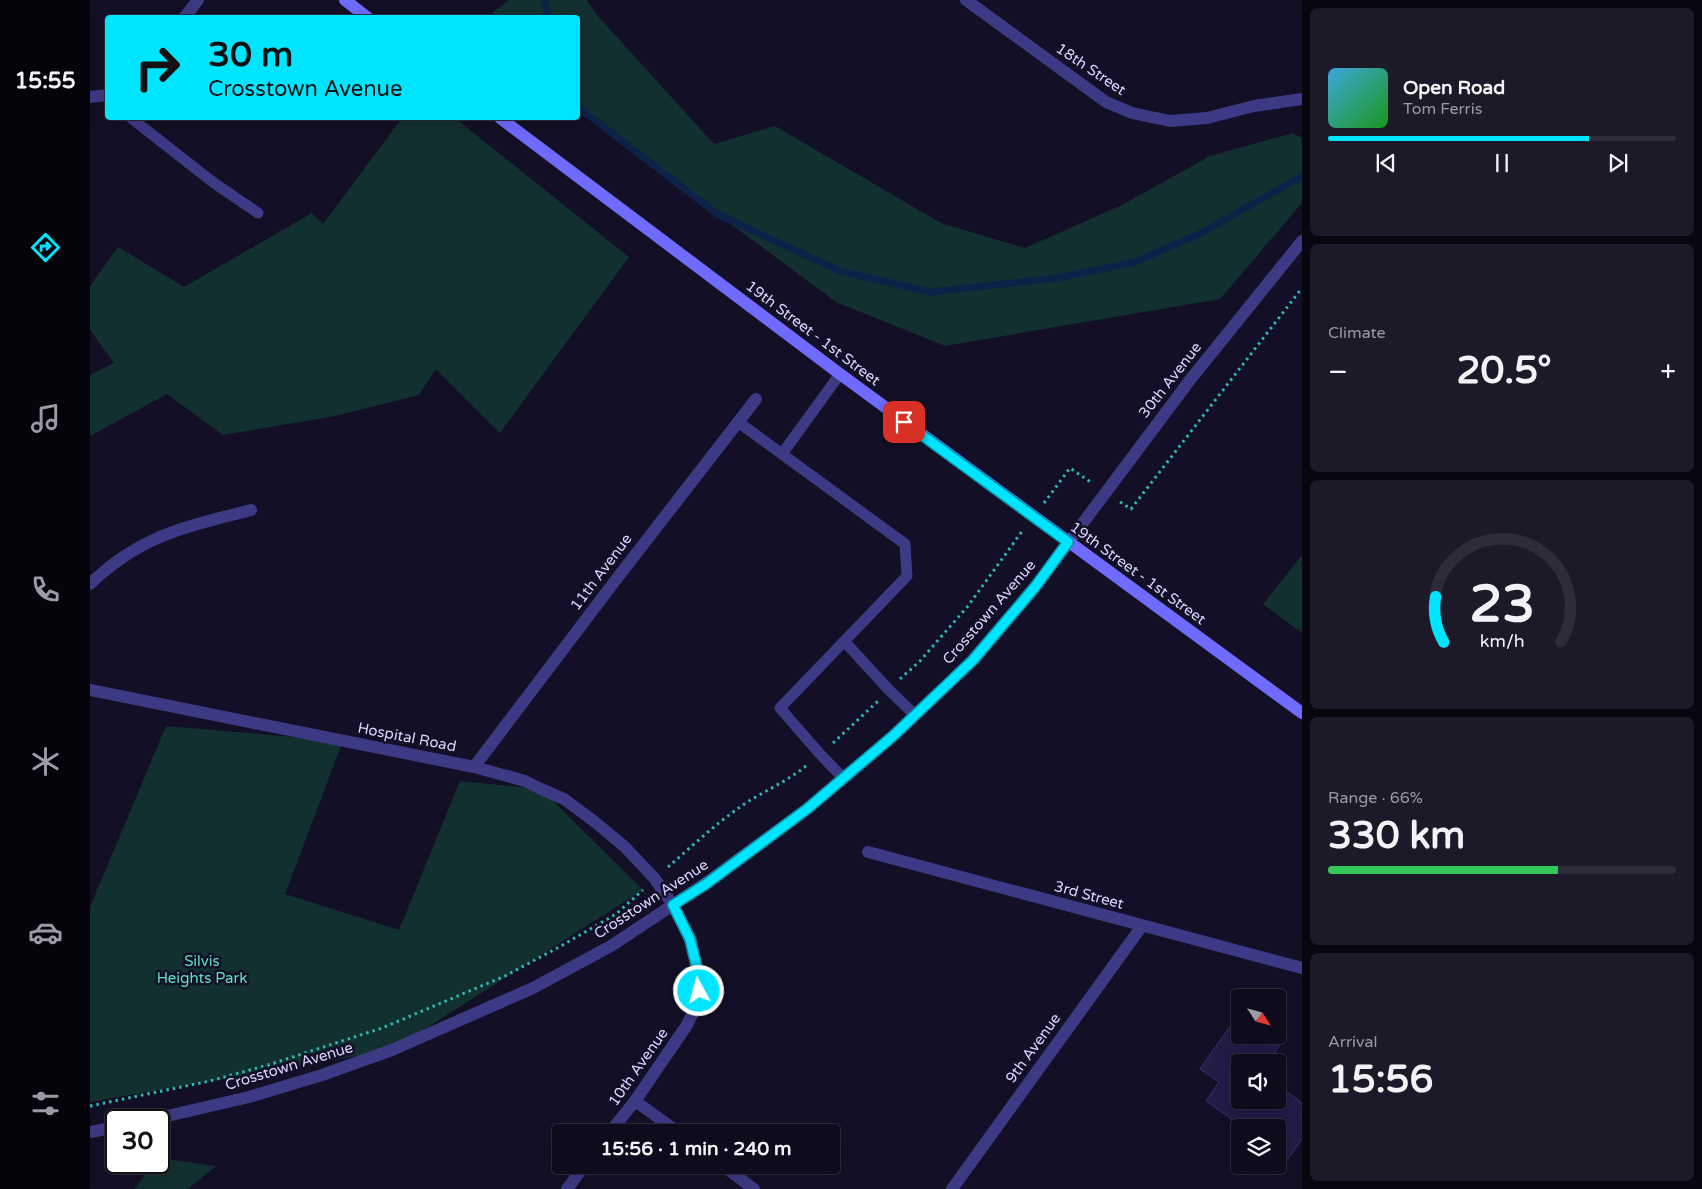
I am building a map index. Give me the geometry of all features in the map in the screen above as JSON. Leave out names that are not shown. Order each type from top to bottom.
[{"type":"main road","points":[[345,0],[364,15]]},
{"type":"main road","name":"19th Street - 1st Street","points":[[503,120],[840,374],[1302,713]]},
{"type":"street","points":[[186,15],[198,0]]},
{"type":"street","name":"18th Street","points":[[966,0],[1106,102],[1132,113],[1170,121],[1198,119],[1254,106],[1302,99]]},
{"type":"street","points":[[90,97],[105,95]]},
{"type":"street","name":"30th Avenue","points":[[1068,542],[1190,380],[1302,241]]},
{"type":"street","name":"11th Avenue","points":[[474,767],[756,399]]},
{"type":"street","points":[[90,584],[104,570],[154,538],[198,523],[251,510]]},
{"type":"street","name":"Crosstown Avenue","points":[[170,1115],[249,1097],[322,1075],[392,1050],[533,988],[611,946],[706,884],[807,809],[893,736],[973,660],[1035,587],[1068,542]]},
{"type":"street","name":"Hospital Road","points":[[90,690],[474,767],[525,781],[564,799],[626,847],[656,879],[673,905]]},
{"type":"street","name":"3rd Street","points":[[868,852],[1302,968]]},
{"type":"street","name":"10th Avenue","points":[[616,1124],[635,1101],[687,1025],[695,1008],[699,991],[698,972],[690,939],[673,905]]},
{"type":"street","name":"9th Avenue","points":[[952,1189],[1142,926]]},
{"type":"street","points":[[635,1101],[667,1124]]},
{"type":"street","points":[[90,1132],[105,1129]]},
{"type":"street","points":[[567,1189],[578,1174]]},
{"type":"street","points":[[734,1174],[754,1189]]},
{"type":"lane","points":[[134,120],[214,183],[258,214]]},
{"type":"lane","points":[[782,454],[840,374]]},
{"type":"lane","points":[[738,422],[905,544],[908,576],[780,708],[843,778]]},
{"type":"lane","points":[[845,642],[915,715]]},
{"type":"path","points":[[1131,509],[1302,288]]},
{"type":"path","points":[[1054,490],[1070,468],[1083,477]]},
{"type":"path","points":[[676,860],[736,809],[798,773],[920,661],[968,606],[1033,517]]},
{"type":"path","points":[[90,1106],[210,1081],[268,1065],[382,1028],[505,976],[616,914],[642,890]]},
{"type":"green space","points":[[509,0],[587,0],[596,14],[714,144],[775,126],[941,223],[1025,248],[1122,205],[1210,156],[1293,133],[1302,138],[1302,203],[1220,299],[945,346],[836,302],[580,112],[580,15],[490,15]]},
{"type":"green space","points":[[401,120],[458,120],[629,257],[500,433],[436,369],[419,395],[335,416],[223,435],[167,394],[90,436],[90,375],[114,363],[90,330],[90,286],[118,247],[184,287],[312,213],[323,224]]},
{"type":"green space","points":[[1302,555],[1302,633],[1263,604]]},
{"type":"green space","name":"Silvis Heights Park","points":[[166,726],[343,741],[285,894],[399,930],[460,781],[541,789],[643,890],[392,1050],[90,1102],[90,907]]},
{"type":"green space","points":[[170,1160],[216,1166],[188,1189],[134,1189],[146,1174],[170,1174]]},
{"type":"building","points":[[1231,1025],[1231,1044],[1280,1045],[1274,1054],[1231,1054],[1231,1109],[1286,1109],[1286,1091],[1302,1103],[1302,1139],[1288,1159],[1286,1157],[1286,1119],[1231,1119],[1206,1101],[1219,1082],[1200,1069]]},
{"type":"waterway","points":[[545,0],[548,15]]},
{"type":"waterway","points":[[580,109],[717,214],[840,271],[930,292],[1057,278],[1135,262],[1201,233],[1302,176]]},
{"type":"route","points":[[699,991],[698,972],[690,939],[673,905],[706,884],[807,809],[893,736],[973,660],[1035,587],[1068,542],[904,422]]}]
